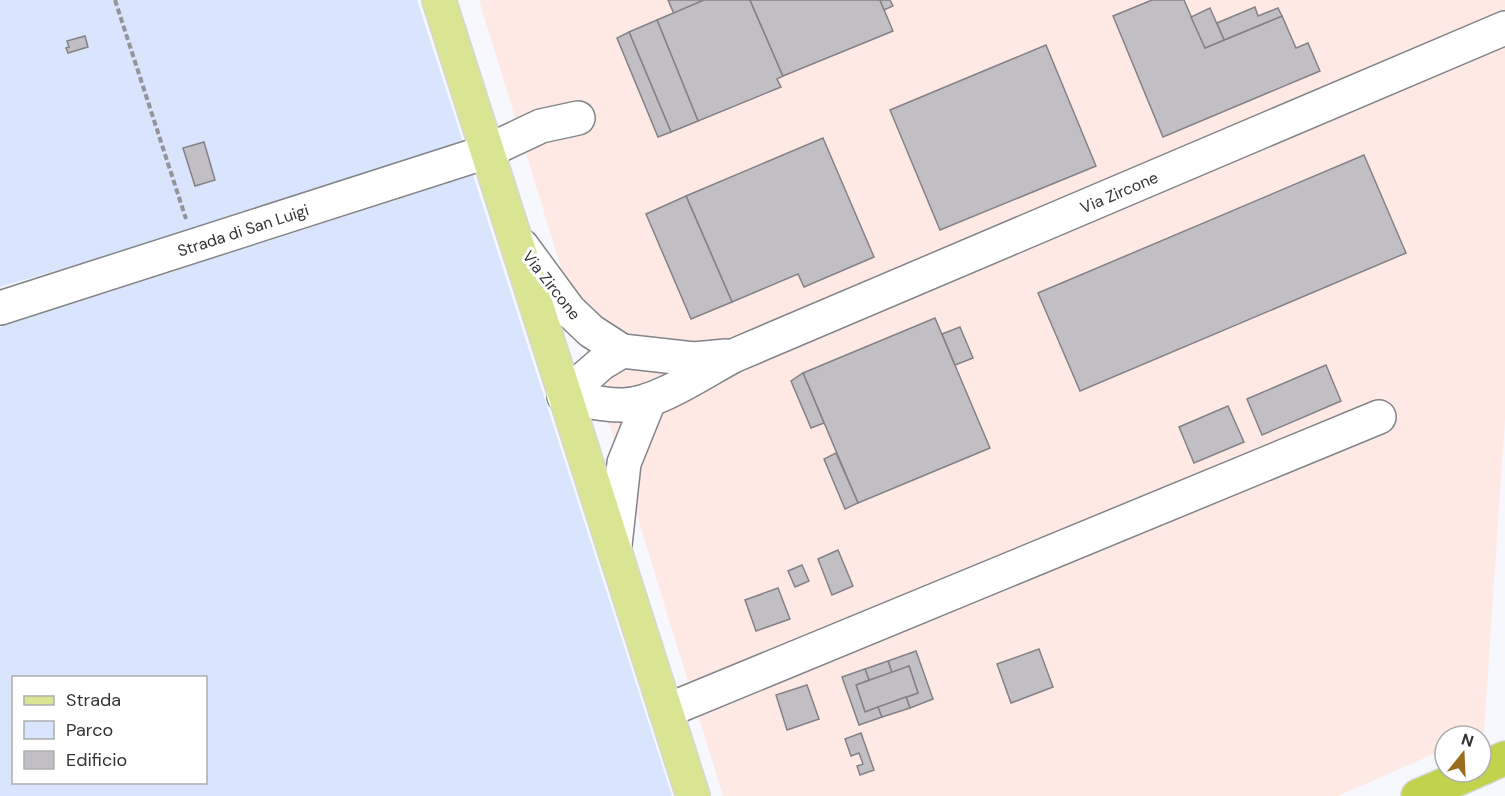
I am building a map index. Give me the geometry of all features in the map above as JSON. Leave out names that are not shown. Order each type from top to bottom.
[{"type":"highway","points":[[1418,796],[1446,784]]},
{"type":"main road","points":[[439,0],[693,796]]},
{"type":"street","name":"Via Zircone","points":[[564,396],[606,405],[626,405],[649,401],[733,356],[1505,28]]},
{"type":"street","name":"Strada di San Luigi","points":[[0,308],[486,152],[541,126],[578,118]]},
{"type":"street","name":"Via Zircone","points":[[514,236],[568,310],[591,331],[622,351],[694,359],[733,356]]},
{"type":"street","points":[[564,396],[602,363],[622,351]]},
{"type":"street","points":[[615,546],[624,463],[649,401]]},
{"type":"street","points":[[666,711],[1379,417]]},
{"type":"path","points":[[115,0],[195,246]]},
{"type":"shaded area","points":[[479,0],[1505,0],[1505,419],[1485,724],[1433,724],[1433,754],[1338,796],[723,796]]},
{"type":"green space","points":[[0,0],[417,0],[465,148],[198,230],[0,287]]},
{"type":"green space","points":[[473,175],[672,796],[0,796],[0,327]]},
{"type":"building","points":[[668,0],[704,0],[674,14]]},
{"type":"building","points":[[704,0],[750,0],[783,76],[777,79],[781,87],[698,121],[657,20]]},
{"type":"building","points":[[750,0],[880,0],[893,31],[783,76]]},
{"type":"building","points":[[880,0],[890,0],[893,6],[884,10]]},
{"type":"building","points":[[1152,0],[1184,0],[1205,48],[1282,16],[1296,48],[1308,43],[1320,71],[1163,137],[1113,16]]},
{"type":"building","points":[[1255,7],[1258,16],[1278,8],[1282,16],[1224,40],[1217,23]]},
{"type":"building","points":[[1210,8],[1224,40],[1205,48],[1191,17]]},
{"type":"building","points":[[657,20],[698,121],[671,132],[629,32]]},
{"type":"building","points":[[629,32],[671,132],[658,137],[617,38]]},
{"type":"building","points":[[85,36],[88,47],[68,53],[67,41]]},
{"type":"building","points":[[1046,45],[1096,166],[940,230],[890,110]]},
{"type":"building","points":[[823,138],[874,257],[804,287],[798,274],[732,302],[686,196]]},
{"type":"building","points":[[204,142],[215,180],[195,186],[183,148]]},
{"type":"building","points":[[1364,155],[1406,253],[1080,391],[1038,293]]},
{"type":"building","points":[[686,196],[732,302],[691,319],[646,214]]},
{"type":"building","points":[[935,318],[990,448],[858,503],[803,373]]},
{"type":"building","points":[[960,327],[973,358],[955,365],[942,334]]},
{"type":"building","points":[[1326,365],[1341,401],[1262,435],[1247,399]]},
{"type":"building","points":[[803,373],[824,423],[811,428],[791,381]]},
{"type":"building","points":[[1228,406],[1244,442],[1194,463],[1179,427]]},
{"type":"building","points":[[836,453],[858,503],[845,509],[824,459]]},
{"type":"building","points":[[838,550],[853,586],[832,595],[818,559]]},
{"type":"building","points":[[802,565],[809,581],[795,587],[788,571]]},
{"type":"building","points":[[778,588],[790,619],[756,631],[745,600]]},
{"type":"building","points":[[1039,649],[1053,687],[1011,703],[997,664]]},
{"type":"building","points":[[916,651],[933,699],[910,708],[906,697],[918,693],[909,666],[892,673],[888,661]]},
{"type":"building","points":[[888,661],[892,673],[869,680],[865,669]]},
{"type":"building","points":[[909,666],[918,693],[865,712],[856,685]]},
{"type":"building","points":[[865,669],[869,680],[856,685],[865,712],[878,707],[882,717],[859,725],[842,677]]},
{"type":"building","points":[[807,685],[819,719],[787,730],[776,695]]},
{"type":"building","points":[[906,697],[910,708],[882,717],[878,707]]},
{"type":"building","points":[[861,733],[874,770],[860,775],[857,766],[863,764],[859,753],[851,756],[845,739]]}]
